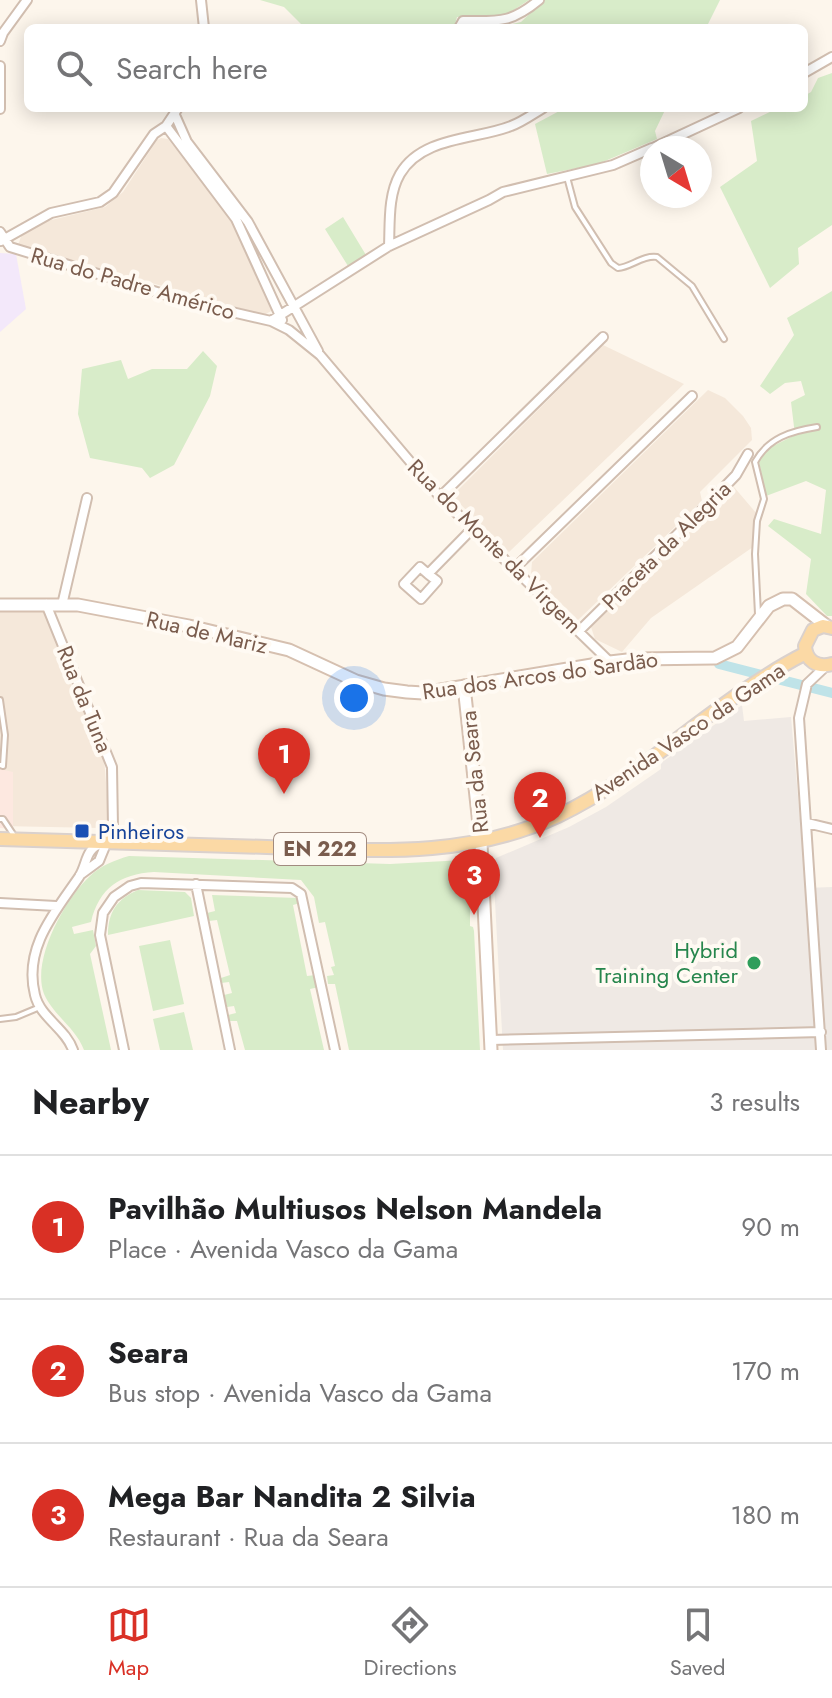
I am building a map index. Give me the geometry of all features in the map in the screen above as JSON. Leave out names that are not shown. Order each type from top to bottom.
[{"type":"main road","name":"Rua dos Arcos do Sardão","points":[[407,692],[423,693],[636,659],[715,658],[737,647],[769,606],[783,599],[792,599]]},
{"type":"main road","points":[[792,599],[830,627]]},
{"type":"main road","points":[[792,599],[806,620],[809,634],[818,628],[830,627]]},
{"type":"main road","name":"Rua de Mariz","points":[[0,605],[78,605],[189,626],[289,650],[356,681],[407,692]]},
{"type":"main road","name":"Avenida Vasco da Gama","points":[[809,634],[806,653],[814,663],[829,665]]},
{"type":"main road","name":"Avenida Vasco da Gama","points":[[0,839],[395,850],[481,843],[532,827],[602,792],[745,689],[806,653]]},
{"type":"main road","name":"Rua da Seara","points":[[464,686],[481,843],[491,1045]]},
{"type":"street","points":[[0,41],[27,0]]},
{"type":"street","points":[[201,0],[204,24]]},
{"type":"street","points":[[461,24],[463,21],[510,20],[539,0]]},
{"type":"street","points":[[808,71],[832,57]]},
{"type":"street","points":[[0,66],[0,109]]},
{"type":"street","points":[[1,237],[51,213],[100,202],[113,193],[154,134],[166,126],[177,112]]},
{"type":"street","points":[[177,112],[187,142],[236,219],[275,319],[320,355]]},
{"type":"street","points":[[389,246],[391,202],[400,175],[409,161],[421,152],[469,135],[510,126],[536,112]]},
{"type":"street","points":[[678,136],[730,112]]},
{"type":"street","points":[[166,126],[248,222],[320,355]]},
{"type":"street","points":[[275,319],[389,246],[503,192],[613,165],[640,153]]},
{"type":"street","name":"Rua do Padre Américo","points":[[1,237],[10,247],[193,303],[275,319]]},
{"type":"street","points":[[440,497],[603,337]]},
{"type":"street","name":"Rua do Monte da Virgem","points":[[320,355],[440,497],[610,662]]},
{"type":"street","points":[[514,569],[692,396]]},
{"type":"street","name":"Praceta da Alegria","points":[[579,631],[736,475],[748,454]]},
{"type":"street","points":[[62,605],[87,498]]},
{"type":"street","points":[[428,574],[473,528]]},
{"type":"street","name":"Rua da Tuna","points":[[46,604],[112,767],[113,827],[106,842]]},
{"type":"street","points":[[821,1050],[799,718],[807,684],[829,665]]},
{"type":"street","points":[[807,823],[832,829]]},
{"type":"street","points":[[73,1050],[68,1038],[40,1007],[33,987],[37,949],[56,906],[80,875],[99,861],[106,842]]},
{"type":"street","points":[[124,1050],[99,926],[103,913],[114,897],[137,884],[292,888],[301,894],[335,1050]]},
{"type":"street","points":[[196,884],[230,1050]]},
{"type":"street","points":[[0,903],[56,906]]},
{"type":"street","points":[[491,1045],[821,1032],[832,1028]]},
{"type":"street","points":[[821,1032],[832,1039]]},
{"type":"lane","points":[[567,177],[575,207],[611,263],[618,268],[626,267],[650,256],[657,257],[692,286],[724,339]]},
{"type":"lane","points":[[758,622],[755,554],[757,521],[764,499],[755,462],[763,448],[773,442],[793,431],[817,427]]},
{"type":"lane","points":[[0,700],[5,735],[3,766],[0,765]]},
{"type":"lane","points":[[0,819],[16,839]]},
{"type":"lane","points":[[0,1019],[16,1017],[40,1007]]},
{"type":"shaded area","points":[[161,138],[168,139],[228,214],[273,310],[264,315],[18,245],[22,234],[39,223],[105,207],[123,192]]},
{"type":"shaded area","points":[[0,253],[16,254],[26,309],[0,332]]},
{"type":"shaded area","points":[[603,345],[684,384],[509,552],[452,496]]},
{"type":"shaded area","points":[[708,390],[725,398],[743,416],[751,428],[752,440],[700,492],[702,501],[578,620],[531,574],[532,562]]},
{"type":"shaded area","points":[[734,487],[757,514],[753,523],[753,547],[651,618],[622,652],[595,639],[591,627]]},
{"type":"shaded area","points":[[0,610],[45,611],[104,758],[109,820],[100,828],[0,826]]},
{"type":"shaded area","points":[[742,705],[744,721],[791,717],[806,888],[832,887],[832,1050],[503,1050],[493,864],[496,858],[569,827],[606,807],[661,769],[661,763]]},
{"type":"shaded area","points":[[0,769],[13,772],[13,829],[0,828]]},
{"type":"green space","points":[[260,0],[529,0],[500,19],[457,17],[455,24],[301,24],[284,7]]},
{"type":"green space","points":[[544,0],[720,0],[708,24],[512,24],[521,22]]},
{"type":"green space","points":[[832,73],[832,225],[798,248],[799,264],[770,288],[720,187],[757,161],[751,121],[770,112],[808,112],[808,94],[818,78]]},
{"type":"green space","points":[[558,112],[664,112],[655,131],[656,136],[640,136],[640,146],[598,164],[547,174],[535,124]]},
{"type":"green space","points":[[343,217],[366,255],[348,266],[325,229]]},
{"type":"green space","points":[[832,291],[832,616],[827,616],[806,594],[811,559],[768,526],[774,519],[821,534],[826,490],[806,481],[766,496],[759,462],[765,450],[795,435],[791,402],[805,395],[801,381],[785,383],[770,394],[760,386],[794,335],[787,318]]},
{"type":"green space","points":[[203,351],[217,366],[210,396],[174,465],[150,478],[142,468],[90,458],[78,414],[82,369],[121,360],[128,379],[152,369],[187,369]]},
{"type":"green space","points":[[129,856],[390,864],[464,860],[471,869],[473,901],[470,903],[470,926],[474,931],[480,1050],[349,1050],[335,984],[328,984],[327,976],[334,975],[331,967],[335,966],[325,922],[319,923],[314,897],[301,880],[154,872],[131,876],[113,885],[99,900],[91,922],[72,927],[74,934],[93,930],[96,946],[90,954],[111,1050],[84,1050],[44,994],[42,964],[61,914],[80,886],[98,869]]},
{"type":"green space","points":[[138,890],[185,892],[191,898],[194,916],[108,935],[115,907]]},
{"type":"green space","points":[[212,895],[298,898],[300,903],[293,905],[307,976],[316,975],[319,987],[310,989],[324,1050],[245,1050],[237,1021],[229,1021],[228,1015],[236,1013],[234,1006],[227,1007],[224,995],[232,993],[229,982],[221,983],[221,978],[230,975],[217,920],[209,921],[207,913],[215,911]]},
{"type":"green space","points":[[170,940],[184,1004],[153,1011],[139,946]]},
{"type":"green space","points":[[184,1012],[193,1050],[160,1050],[153,1019]]},
{"type":"waterway","points":[[719,664],[832,693]]},
{"type":"place","name":"Pavilhão Multiusos Nelson Mandela","points":[[284,794]]},
{"type":"place","name":"Pinheiros","points":[[82,831]]},
{"type":"place","name":"Seara","points":[[540,838]]},
{"type":"place","name":"Mega Bar Nandita 2 Silvia","points":[[474,915]]},
{"type":"place","name":"Hybrid Training Center","points":[[754,963]]}]
